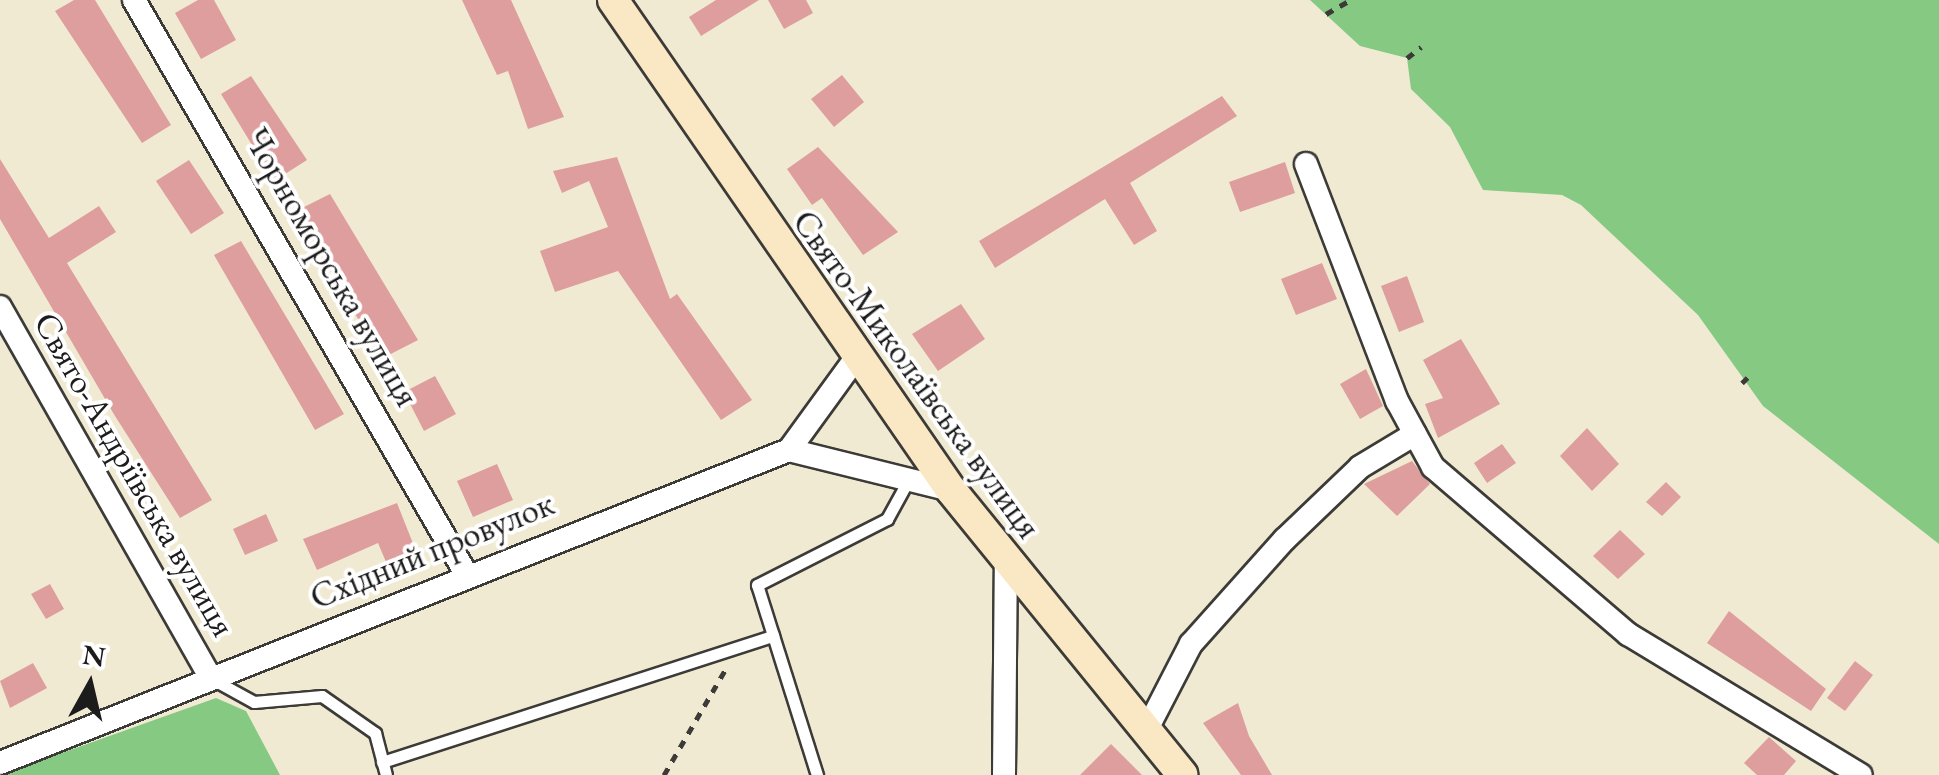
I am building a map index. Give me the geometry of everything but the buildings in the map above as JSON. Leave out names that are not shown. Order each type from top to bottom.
[{"type":"street","name":"Чорноморська вулиця","points":[[134,0],[465,572]]},
{"type":"street","name":"Свято-Миколаївська вулиця","points":[[613,0],[855,359],[951,490],[1006,564],[1183,775]]},
{"type":"street","points":[[1306,164],[1415,434],[1433,468],[1628,634],[1861,775]]},
{"type":"street","name":"Свято-Андріївська вулиця","points":[[0,307],[210,676]]},
{"type":"street","points":[[855,359],[789,450],[951,490]]},
{"type":"street","points":[[1146,731],[1191,644],[1284,540],[1360,467],[1415,434]]},
{"type":"street","name":"Східний провулок","points":[[0,762],[465,572],[789,450]]},
{"type":"street","points":[[1004,775],[1006,564]]},
{"type":"lane","points":[[817,775],[758,585],[887,518],[909,480]]},
{"type":"lane","points":[[210,676],[254,702],[322,696],[375,732],[384,768],[773,636]]},
{"type":"path","points":[[1326,14],[1350,0]]},
{"type":"path","points":[[1407,58],[1421,47]]},
{"type":"path","points":[[1742,384],[1750,375]]},
{"type":"path","points":[[664,775],[740,646]]},
{"type":"green space","points":[[1310,0],[1939,0],[1939,544],[1763,406],[1698,315],[1581,205],[1562,195],[1483,190],[1450,127],[1411,89],[1407,58],[1360,46]]},
{"type":"green space","points":[[216,698],[246,711],[280,775],[0,775]]}]
